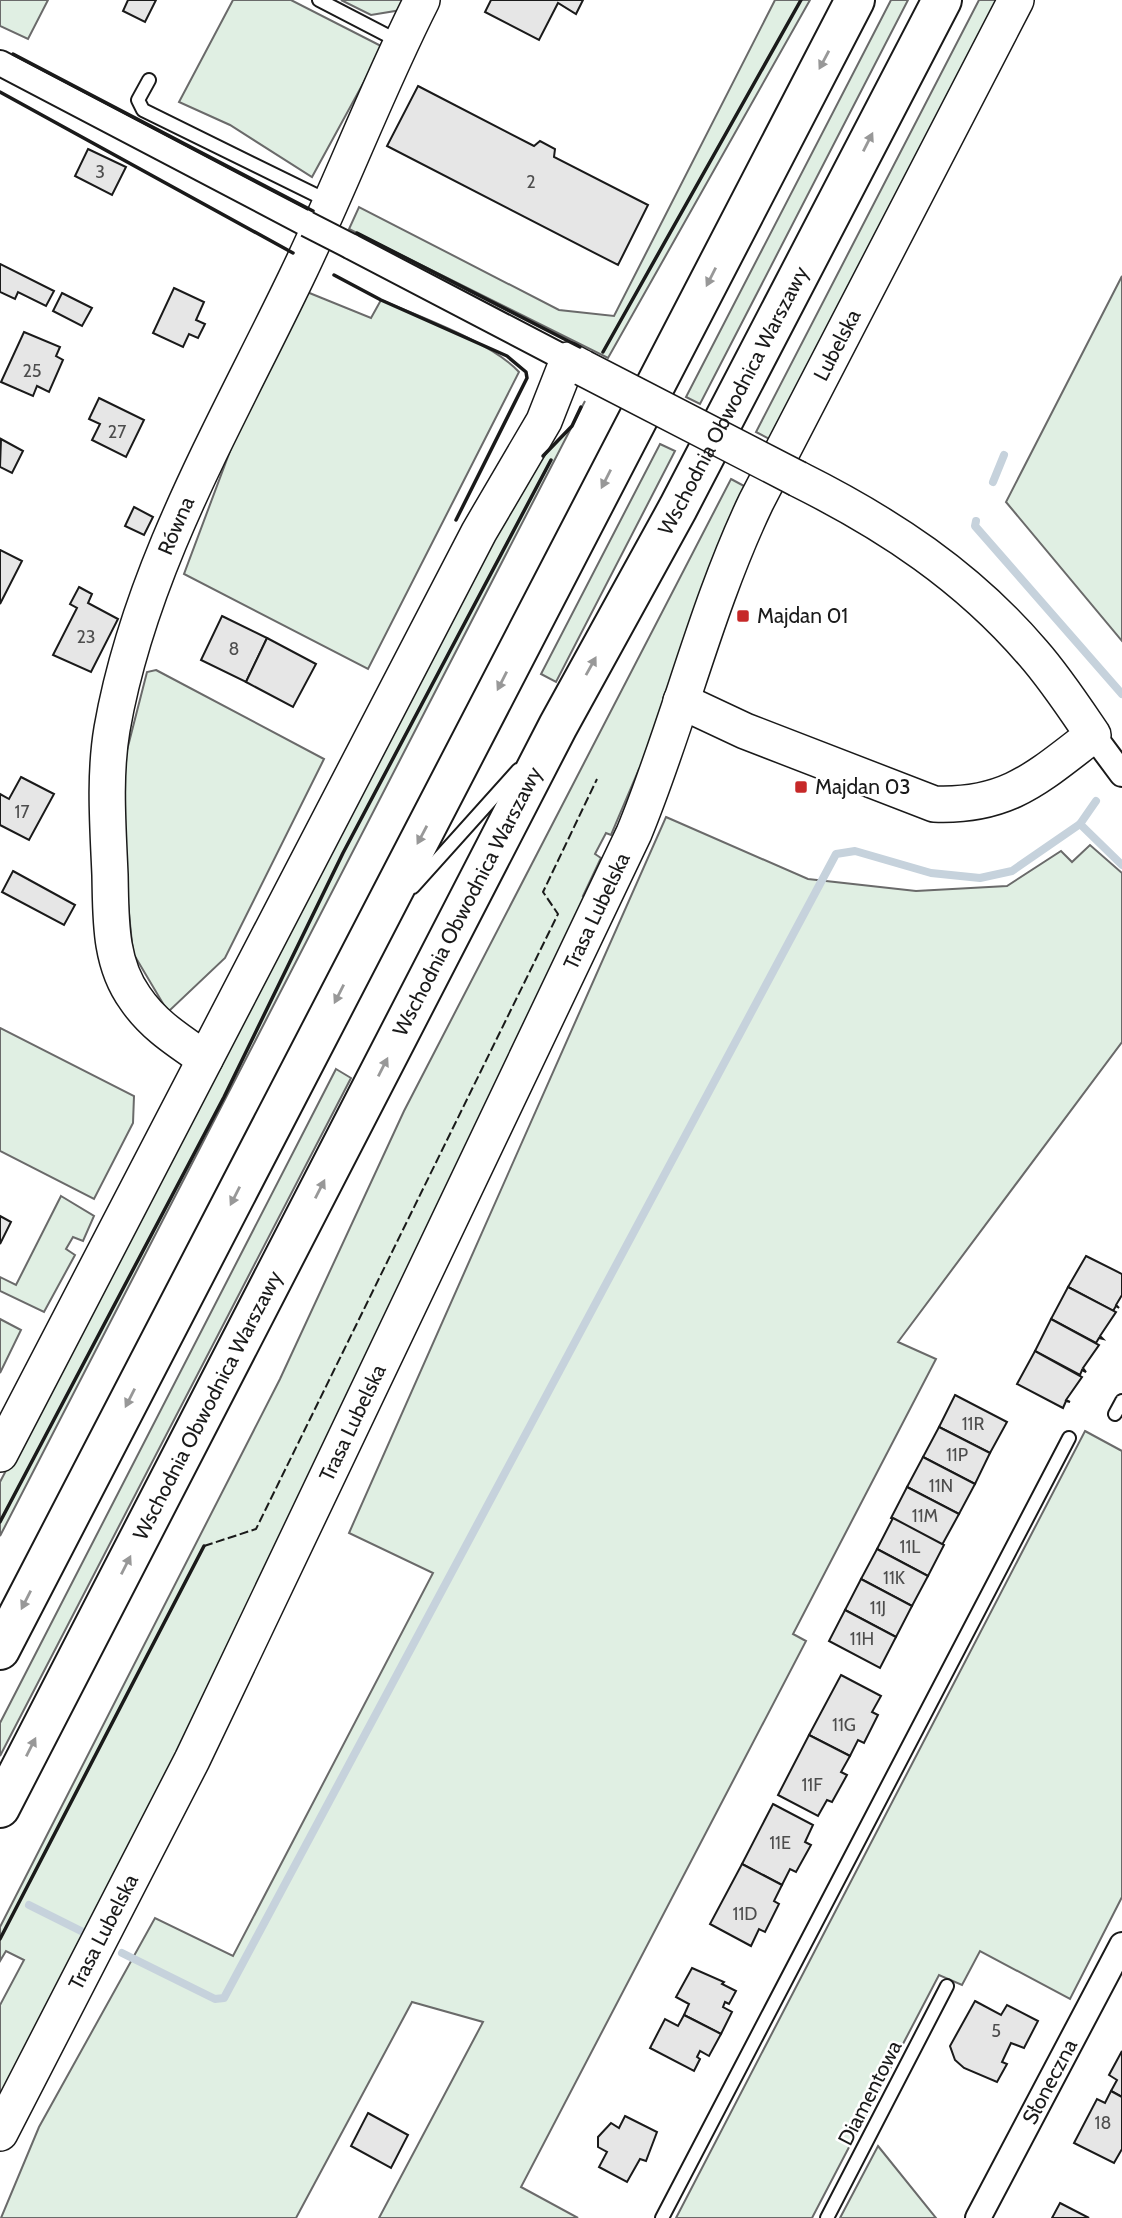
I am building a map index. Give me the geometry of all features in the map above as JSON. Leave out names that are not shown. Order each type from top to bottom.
[{"type":"highway","points":[[0,1650],[855,0]]},
{"type":"highway","name":"Wschodnia Obwodnica Warszawy","points":[[0,1808],[558,726],[678,508],[942,0]]},
{"type":"street","name":"Równa","points":[[205,1059],[147,1014],[133,997],[116,956],[112,933],[108,822],[112,730],[124,677],[149,595],[178,524],[319,213],[335,186],[422,0]]},
{"type":"street","name":"Lubelska","points":[[681,701],[722,583],[756,502],[1016,0]]},
{"type":"street","points":[[1,64],[319,213],[350,246],[890,528],[966,585],[1035,655],[1122,774]]},
{"type":"street","points":[[0,1454],[479,532],[576,364]]},
{"type":"street","points":[[681,701],[766,739],[934,804],[965,805],[1009,794],[1093,735]]},
{"type":"street","name":"Trasa Lubelska","points":[[0,2133],[192,1760],[522,1070],[634,833],[655,784],[681,701]]},
{"type":"street","name":"Słoneczna","points":[[978,2218],[1122,1945]]},
{"type":"lane","points":[[319,0],[401,42]]},
{"type":"lane","points":[[149,80],[138,100],[143,110],[319,213]]},
{"type":"lane","points":[[371,933],[558,726]]},
{"type":"lane","points":[[1115,1414],[1122,1401]]},
{"type":"lane","points":[[662,2218],[1069,1438]]},
{"type":"lane","name":"Diamentowa","points":[[827,2218],[947,1986]]},
{"type":"green space","points":[[0,0],[48,0],[28,39],[0,26]]},
{"type":"green space","points":[[233,0],[291,0],[383,47],[312,177],[230,125],[179,102]]},
{"type":"green space","points":[[341,0],[406,0],[401,10],[371,15]]},
{"type":"green space","points":[[775,0],[810,0],[608,358],[349,229],[359,207],[559,310],[614,316]]},
{"type":"green space","points":[[891,0],[908,0],[700,404],[686,397]]},
{"type":"green space","points":[[979,0],[1002,0],[773,441],[756,432]]},
{"type":"green space","points":[[1122,276],[1122,641],[1006,502]]},
{"type":"green space","points":[[307,292],[371,318],[381,300],[474,341],[507,361],[519,372],[368,669],[184,574],[242,419]]},
{"type":"green space","points":[[585,401],[0,1536],[0,1482],[494,539],[543,456],[572,426]]},
{"type":"green space","points":[[660,444],[675,451],[556,682],[541,674]]},
{"type":"green space","points":[[731,479],[746,487],[646,772],[639,769],[611,835],[606,833],[595,854],[601,858],[583,896],[590,899],[310,1485],[0,2106],[0,2005],[24,1960],[6,1951],[0,1961],[0,1927],[280,1379],[404,1111]]},
{"type":"green space","points":[[156,670],[324,759],[225,958],[168,1012],[133,953],[123,854],[124,762],[147,672]]},
{"type":"green space","points":[[666,817],[808,879],[916,891],[1007,886],[1061,851],[1072,862],[1090,845],[1122,873],[1122,1042],[898,1342],[936,1359],[793,1634],[806,1641],[521,2187],[578,2218],[379,2218],[483,2022],[412,2002],[296,2218],[1,2218],[39,2127],[155,1918],[233,1956],[433,1573],[349,1533]]},
{"type":"green space","points":[[0,1028],[134,1096],[133,1123],[94,1199],[0,1151]]},
{"type":"green space","points":[[336,1069],[351,1078],[0,1756],[0,1723]]},
{"type":"green space","points":[[61,1196],[94,1216],[83,1241],[73,1237],[66,1249],[75,1255],[44,1312],[0,1291],[0,1277],[16,1285]]},
{"type":"green space","points":[[0,1319],[21,1330],[0,1373]]},
{"type":"green space","points":[[1085,1431],[1122,1451],[1122,1897],[1070,1999],[980,1951],[962,1985],[939,1975],[812,2218],[676,2218]]},
{"type":"green space","points":[[878,2146],[936,2218],[840,2218]]},
{"type":"building","points":[[128,0],[156,0],[145,22],[123,11]]},
{"type":"building","points":[[491,0],[583,0],[576,14],[558,3],[539,40],[485,12]]},
{"type":"building","points":[[418,86],[534,146],[540,141],[555,149],[554,157],[648,205],[618,265],[387,146]]},
{"type":"building","points":[[88,149],[126,167],[112,195],[75,176]]},
{"type":"building","points":[[0,264],[54,291],[46,306],[18,292],[15,299],[0,292]]},
{"type":"building","points":[[174,288],[204,302],[196,320],[205,324],[198,338],[189,334],[183,347],[153,333]]},
{"type":"building","points":[[62,293],[92,308],[82,326],[53,311]]},
{"type":"building","points":[[24,332],[60,347],[56,356],[63,360],[49,392],[37,386],[33,396],[1,382]]},
{"type":"building","points":[[99,398],[144,420],[126,457],[92,440],[100,424],[89,419]]},
{"type":"building","points":[[1,439],[23,451],[12,473],[0,467]]},
{"type":"building","points":[[134,507],[153,517],[144,535],[125,526]]},
{"type":"building","points":[[0,550],[22,561],[0,604]]},
{"type":"building","points":[[79,587],[92,594],[88,603],[118,619],[91,672],[53,655],[77,608],[70,604]]},
{"type":"building","points":[[222,616],[267,638],[246,682],[201,660]]},
{"type":"building","points":[[267,638],[316,664],[293,707],[246,682]]},
{"type":"building","points":[[21,777],[54,794],[29,840],[0,825],[0,794],[9,799]]},
{"type":"building","points":[[13,871],[75,905],[64,925],[2,892]]},
{"type":"building","points":[[0,1216],[11,1222],[0,1244]]},
{"type":"building","points":[[1086,1256],[1122,1274],[1122,1295],[1116,1305],[1119,1308],[1116,1306],[1113,1311],[1068,1287]]},
{"type":"building","points":[[1068,1287],[1116,1312],[1100,1336],[1103,1339],[1099,1338],[1096,1343],[1051,1319]]},
{"type":"building","points":[[1051,1319],[1099,1345],[1083,1368],[1086,1372],[1082,1370],[1080,1375],[1035,1351]]},
{"type":"building","points":[[1035,1351],[1082,1377],[1066,1400],[1070,1402],[1066,1401],[1063,1408],[1017,1384]]},
{"type":"building","points":[[955,1395],[1007,1422],[990,1453],[939,1427]]},
{"type":"building","points":[[939,1427],[990,1453],[975,1484],[923,1457]]},
{"type":"building","points":[[923,1457],[975,1484],[959,1514],[907,1487]]},
{"type":"building","points":[[907,1487],[959,1514],[942,1545],[891,1518]]},
{"type":"building","points":[[893,1518],[944,1545],[928,1576],[877,1549]]},
{"type":"building","points":[[877,1549],[928,1576],[912,1606],[861,1579]]},
{"type":"building","points":[[861,1579],[912,1606],[896,1637],[845,1610]]},
{"type":"building","points":[[845,1610],[896,1637],[880,1668],[829,1641]]},
{"type":"building","points":[[841,1675],[881,1696],[872,1712],[878,1715],[864,1743],[858,1740],[850,1756],[809,1735]]},
{"type":"building","points":[[809,1735],[850,1756],[841,1772],[847,1775],[832,1802],[827,1800],[818,1816],[778,1795]]},
{"type":"building","points":[[773,1804],[813,1825],[805,1842],[811,1845],[796,1872],[790,1869],[782,1885],[742,1864]]},
{"type":"building","points":[[742,1864],[782,1885],[774,1901],[779,1904],[765,1932],[759,1929],[751,1946],[710,1924]]},
{"type":"building","points":[[692,1968],[724,1982],[722,1984],[736,1991],[729,2004],[725,2002],[723,2007],[732,2012],[721,2034],[684,2015],[689,2004],[676,1997]]},
{"type":"building","points":[[975,2001],[1001,2015],[1007,2005],[1038,2021],[1024,2048],[1011,2043],[1002,2062],[1007,2064],[997,2082],[964,2068],[955,2060],[950,2046]]},
{"type":"building","points":[[684,2015],[721,2034],[709,2056],[700,2051],[697,2057],[700,2059],[694,2071],[650,2048],[665,2019],[678,2026]]},
{"type":"building","points":[[1122,2051],[1122,2097],[1111,2091],[1117,2080],[1109,2075]]},
{"type":"building","points":[[1111,2091],[1122,2097],[1122,2149],[1114,2163],[1074,2143],[1097,2099],[1105,2103]]},
{"type":"building","points":[[368,2113],[408,2135],[391,2168],[351,2146]]},
{"type":"building","points":[[625,2116],[657,2132],[646,2161],[640,2159],[627,2182],[599,2167],[607,2152],[598,2147],[598,2137],[611,2123],[619,2128]]},
{"type":"building","points":[[1060,2203],[1089,2218],[1052,2218]]},
{"type":"waterway","points":[[993,482],[1004,455]]},
{"type":"waterway","points":[[976,521],[975,526],[1122,694]]},
{"type":"waterway","points":[[1096,801],[1080,824],[1122,865]]},
{"type":"waterway","points":[[122,1953],[215,1999],[224,1998],[836,854],[855,851],[931,873],[980,878],[1012,871],[1080,824]]},
{"type":"waterway","points":[[29,1905],[81,1931]]},
{"type":"fence","points":[[204,1546],[256,1529],[558,914],[543,892],[597,779]]},
{"type":"wall","points":[[603,352],[801,0]]},
{"type":"wall","points":[[13,54],[313,211]]},
{"type":"wall","points":[[0,92],[293,253]]},
{"type":"wall","points":[[357,233],[580,347]]},
{"type":"wall","points":[[334,275],[381,300],[507,356],[526,372],[527,378],[456,520]]},
{"type":"wall","points":[[543,456],[572,426],[581,407]]},
{"type":"wall","points":[[0,1522],[224,1097],[343,853],[551,460]]},
{"type":"wall","points":[[0,1939],[204,1546]]},
{"type":"place","name":"Majdan 01","points":[[743,616]]},
{"type":"place","name":"Majdan 03","points":[[801,787]]}]
